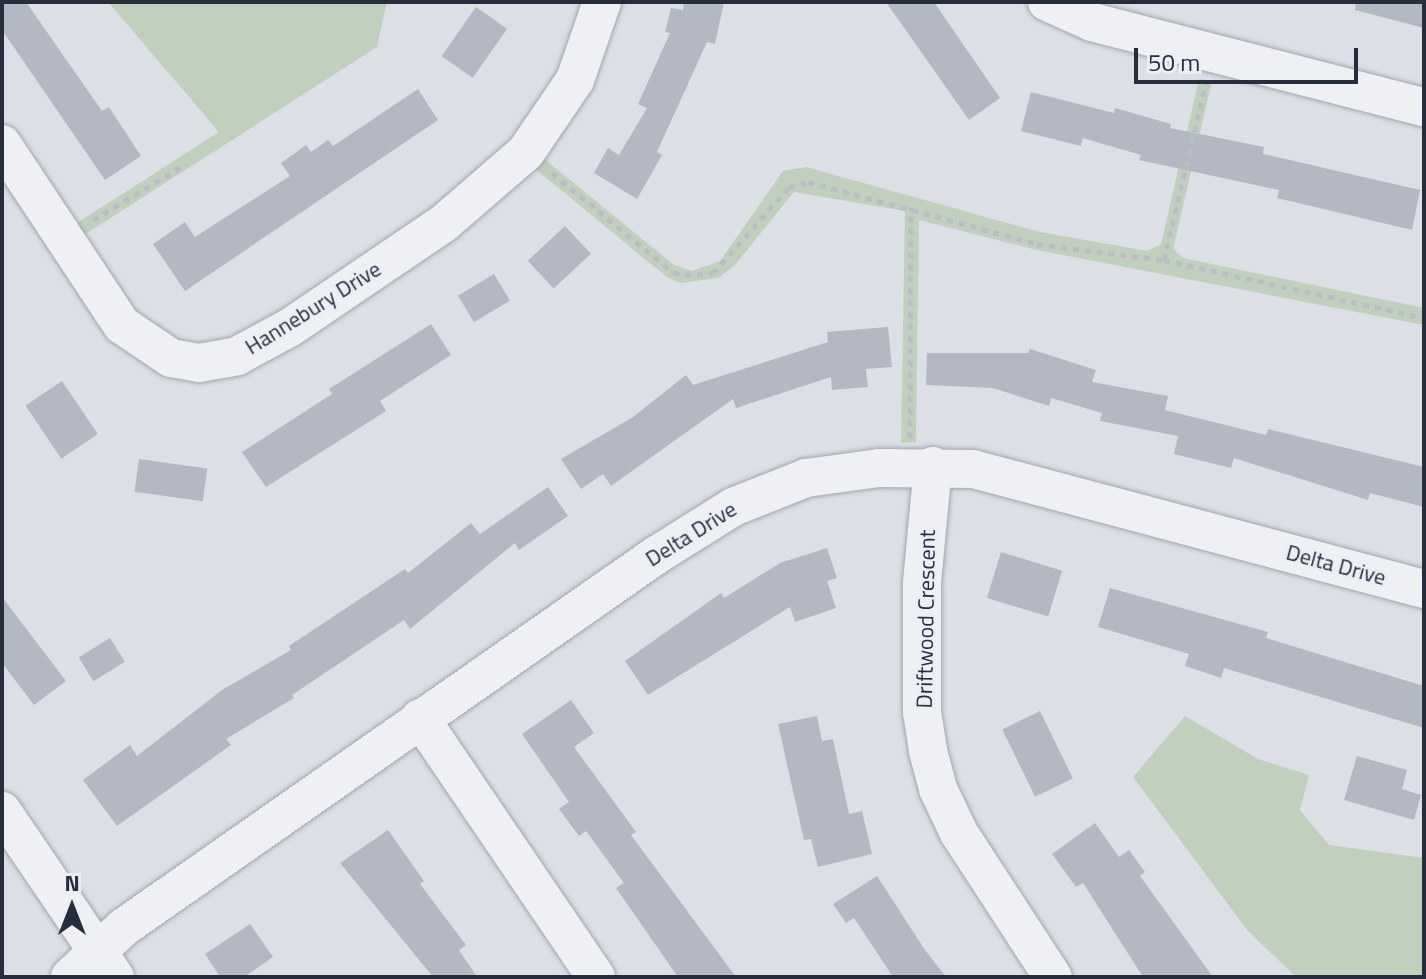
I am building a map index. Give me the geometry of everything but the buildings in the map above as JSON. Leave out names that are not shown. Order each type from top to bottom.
[{"type":"street","name":"Hannebury Drive","points":[[2,144],[122,325],[145,345],[171,358],[199,363],[237,356],[289,328],[444,223],[526,152],[575,80],[602,2]]},
{"type":"street","points":[[1047,2],[1092,22],[1424,107]]},
{"type":"street","name":"Delta Drive","points":[[70,977],[106,965],[124,927],[420,718],[733,507],[806,478],[922,467],[973,469],[1424,589]]},
{"type":"street","name":"Driftwood Crescent","points":[[922,467],[922,712],[928,751],[938,789],[959,833],[1053,977]]},
{"type":"street","points":[[420,718],[596,977]]},
{"type":"street","points":[[2,811],[106,965]]},
{"type":"path","points":[[1164,260],[1213,54]]},
{"type":"path","points":[[526,152],[674,273],[713,273],[730,260],[797,181],[911,207],[1037,244],[1164,260],[1424,318]]},
{"type":"path","points":[[65,238],[186,164]]},
{"type":"path","points":[[911,207],[922,467]]},
{"type":"green space","points":[[108,2],[387,2],[377,47],[84,235],[77,223],[219,132]]},
{"type":"green space","points":[[1199,79],[1212,81],[1173,249],[1183,258],[1424,308],[1424,325],[1037,250],[919,220],[916,442],[901,443],[905,211],[794,192],[735,265],[718,278],[681,283],[668,278],[533,167],[542,157],[674,265],[692,271],[720,261],[783,171],[806,167],[1040,232],[1147,251],[1161,244]]},
{"type":"green space","points":[[1185,716],[1258,759],[1309,775],[1300,810],[1329,845],[1424,858],[1424,977],[1296,977],[1248,931],[1133,777]]}]
